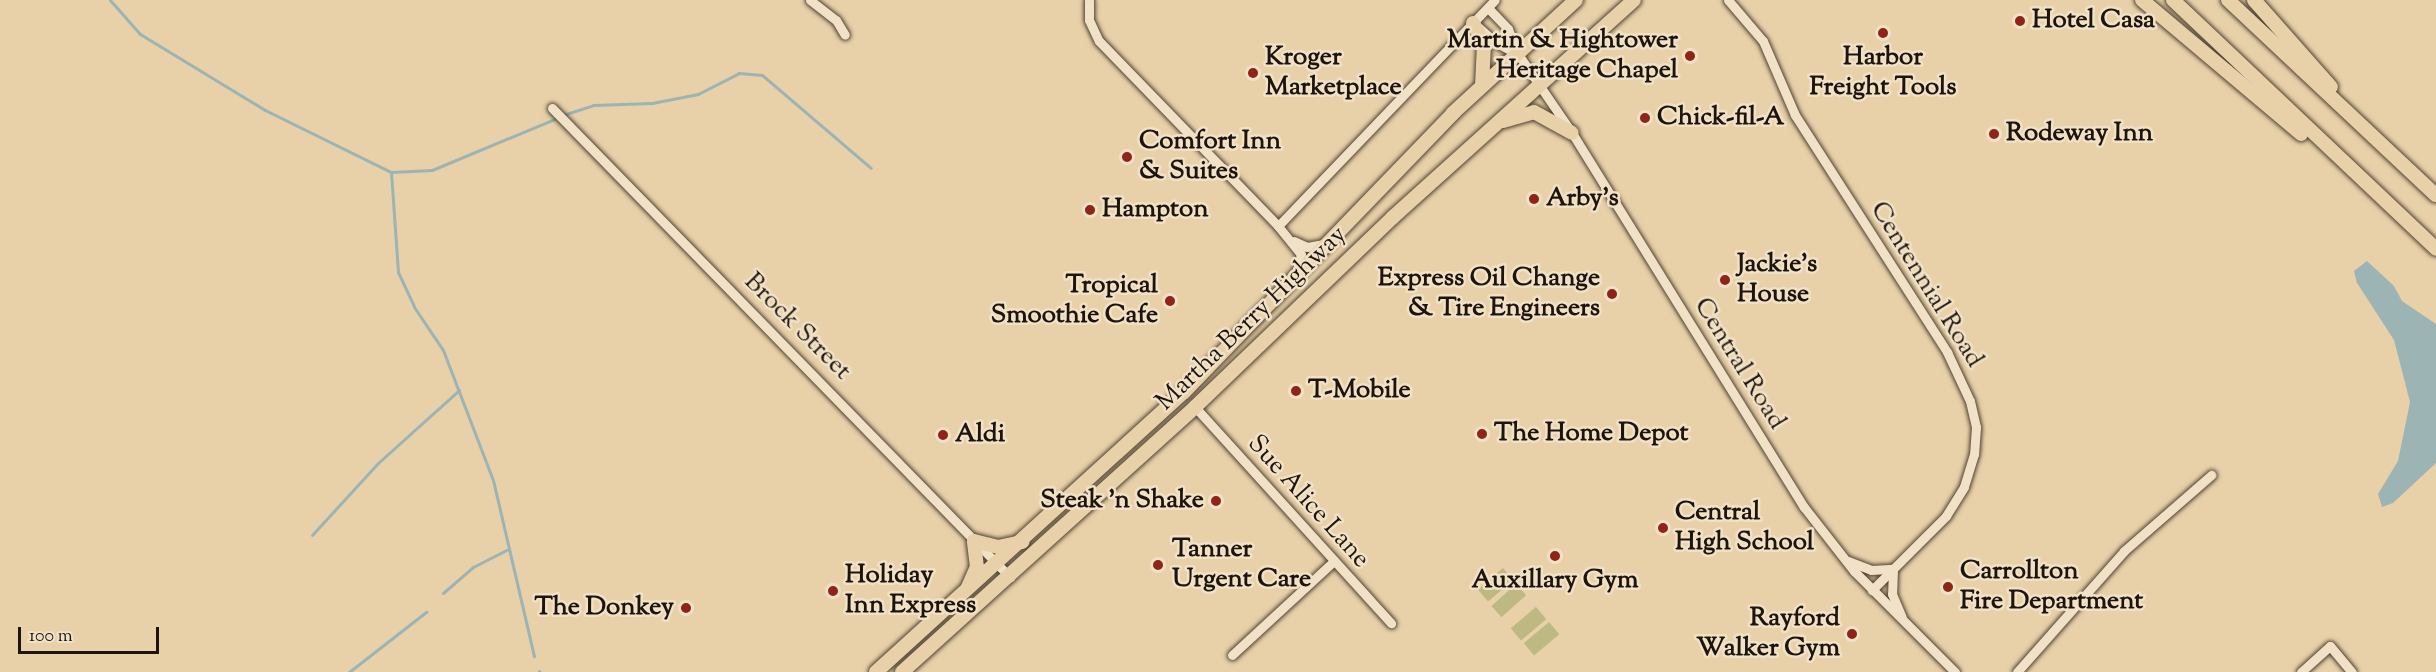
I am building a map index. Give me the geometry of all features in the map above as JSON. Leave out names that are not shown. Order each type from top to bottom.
[{"type":"highway","name":"Martha Berry Highway","points":[[876,672],[998,565],[1184,392],[1482,86],[1576,0]]},
{"type":"highway","name":"Martha Berry Highway","points":[[902,672],[1196,407],[1393,217],[1634,0]]},
{"type":"highway","points":[[2142,0],[2265,101],[2348,178],[2398,213]]},
{"type":"highway","points":[[2173,0],[2436,249]]},
{"type":"highway","points":[[2228,0],[2436,195]]},
{"type":"highway","points":[[2254,0],[2367,130]]},
{"type":"highway","points":[[1473,23],[1484,44],[1482,86]]},
{"type":"highway","points":[[1498,123],[1534,112],[1572,133]]},
{"type":"highway","points":[[1184,392],[1196,407]]},
{"type":"highway","points":[[965,594],[977,567],[975,541],[998,548],[1022,542]]},
{"type":"street","points":[[810,0],[836,20],[845,35]]},
{"type":"street","points":[[1089,0],[1089,20],[1099,41],[1292,240],[1301,254],[1294,281]]},
{"type":"street","points":[[1278,226],[1495,0]]},
{"type":"street","name":"Centennial Road","points":[[1728,0],[1763,41],[1795,115],[1947,352],[1970,400],[1976,427],[1974,454],[1964,487],[1946,516],[1872,590]]},
{"type":"street","name":"Central Road","points":[[1488,8],[1508,29],[1518,54],[1572,133],[1798,498],[1845,561],[1955,672]]},
{"type":"street","name":"Central Road","points":[[1473,23],[1495,42],[1518,54]]},
{"type":"street","name":"Brock Street","points":[[552,108],[1010,577]]},
{"type":"street","points":[[1292,240],[1306,248],[1331,242]]},
{"type":"street","name":"Sue Alice Lane","points":[[1196,407],[1390,623]]},
{"type":"street","points":[[2017,672],[2124,551],[2211,475]]},
{"type":"street","points":[[1232,655],[1334,561]]},
{"type":"street","points":[[1845,561],[1871,570],[1893,569],[1892,594],[1903,621]]},
{"type":"street","points":[[2301,672],[2330,646],[2352,672]]},
{"type":"shaded area","points":[[1503,568],[1513,580],[1488,601],[1478,589]]},
{"type":"shaded area","points":[[1516,584],[1526,595],[1502,617],[1491,606]]},
{"type":"shaded area","points":[[1536,607],[1546,619],[1521,640],[1511,628]]},
{"type":"shaded area","points":[[1549,622],[1559,634],[1534,655],[1524,643]]},
{"type":"water","points":[[2367,261],[2394,286],[2402,301],[2436,324],[2436,463],[2393,503],[2382,507],[2378,494],[2398,461],[2410,402],[2394,340],[2357,283],[2354,271]]},
{"type":"waterway","points":[[110,0],[140,34],[265,110],[391,172],[432,170],[557,118]]},
{"type":"waterway","points":[[563,115],[593,105],[652,103],[698,94],[739,73],[762,75],[871,168]]},
{"type":"waterway","points":[[391,172],[398,272],[414,307],[443,350],[493,480],[534,656]]},
{"type":"waterway","points":[[312,535],[378,463],[459,390]]},
{"type":"waterway","points":[[443,593],[473,567],[507,550]]},
{"type":"waterway","points":[[349,672],[426,612]]},
{"type":"place","name":"Hotel Casa","points":[[2020,21]]},
{"type":"place","name":"Harbor Freight Tools","points":[[1883,33]]},
{"type":"place","name":"Martin & Hightower Heritage Chapel","points":[[1690,56]]},
{"type":"place","name":"Kroger Marketplace","points":[[1253,73]]},
{"type":"place","name":"Chick-fil-A","points":[[1645,118]]},
{"type":"place","name":"Rodeway Inn","points":[[1994,134]]},
{"type":"place","name":"Comfort Inn & Suites","points":[[1127,157]]},
{"type":"place","name":"Arby's","points":[[1534,199]]},
{"type":"place","name":"Hampton","points":[[1090,210]]},
{"type":"place","name":"Jackie's House","points":[[1725,280]]},
{"type":"place","name":"Express Oil Change & Tire Engineers","points":[[1612,294]]},
{"type":"place","name":"Tropical Smoothie Cafe","points":[[1170,301]]},
{"type":"place","name":"T-Mobile","points":[[1296,391]]},
{"type":"place","name":"The Home Depot","points":[[1482,434]]},
{"type":"place","name":"Aldi","points":[[943,435]]},
{"type":"place","name":"Steak 'n Shake","points":[[1216,501]]},
{"type":"place","name":"Central High School","points":[[1663,528]]},
{"type":"place","name":"Auxillary Gym","points":[[1555,556]]},
{"type":"place","name":"Tanner Urgent Care","points":[[1158,565]]},
{"type":"place","name":"Carrollton Fire Department","points":[[1948,587]]},
{"type":"place","name":"Holiday Inn Express","points":[[833,591]]},
{"type":"place","name":"The Donkey","points":[[686,608]]},
{"type":"place","name":"Rayford Walker Gym","points":[[1852,634]]}]
